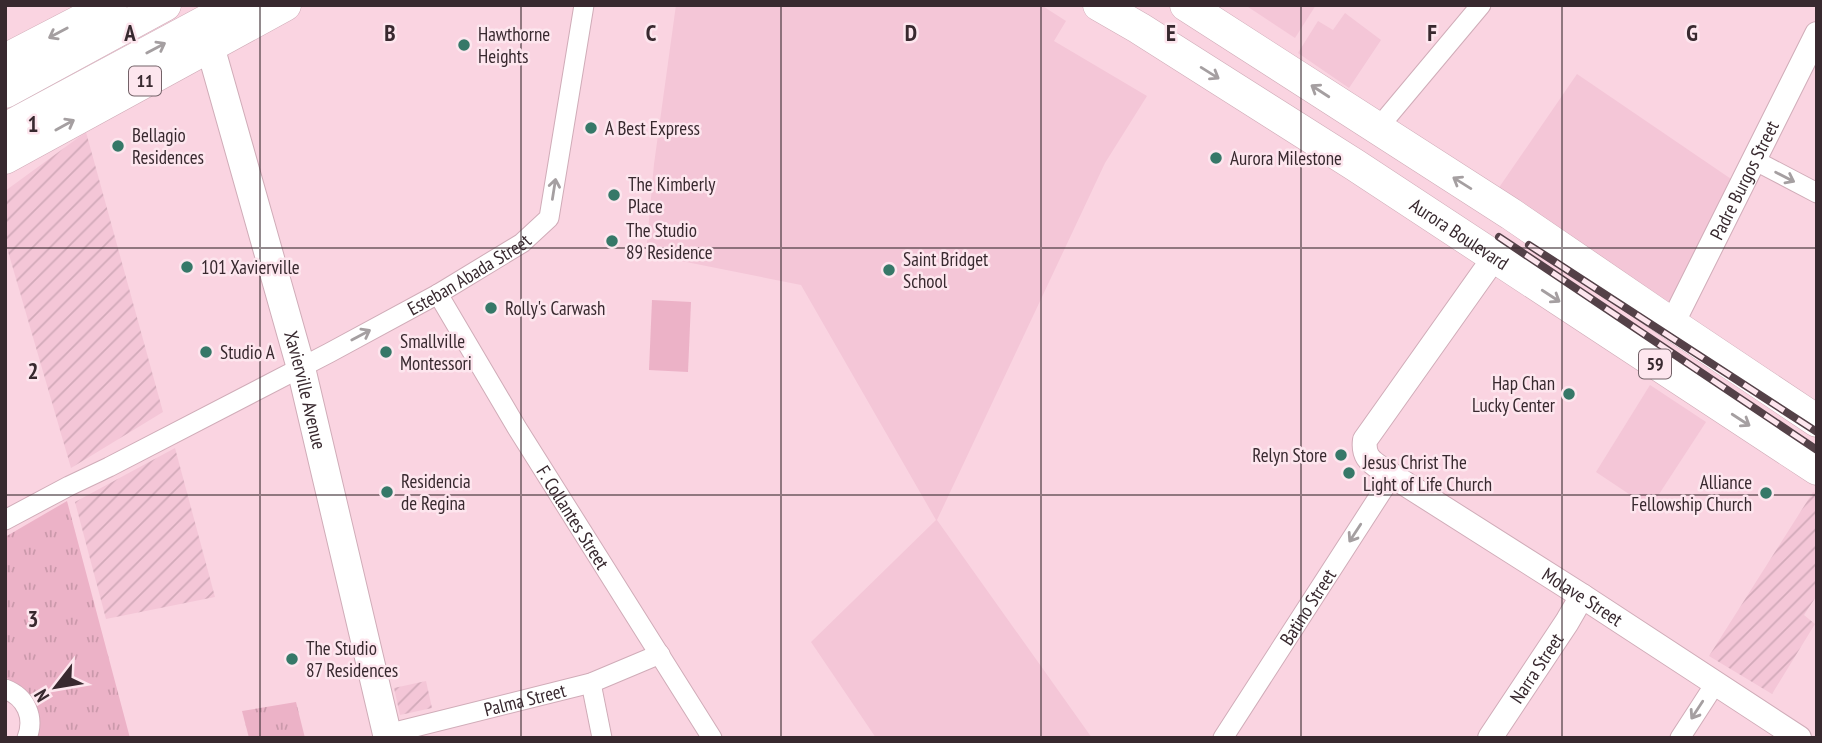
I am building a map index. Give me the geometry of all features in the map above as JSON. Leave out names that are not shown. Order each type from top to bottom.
[{"type":"main road","points":[[5,61],[111,5]]},
{"type":"main road","points":[[5,92],[165,5]]},
{"type":"main road","name":"11","points":[[7,128],[236,5]]},
{"type":"main road","name":"11","points":[[5,158],[285,5]]},
{"type":"main road","name":"Aurora Boulevard","points":[[1099,5],[1355,165],[1817,469]]},
{"type":"main road","name":"59","points":[[1186,5],[1511,214],[1817,421]]},
{"type":"main road","name":"Xavierville Avenue","points":[[210,46],[301,368],[387,736]]},
{"type":"main road","points":[[1355,165],[1378,128]]},
{"type":"street","name":"Esteban Abada Street","points":[[5,520],[301,368],[438,294],[523,243],[549,218],[584,5]]},
{"type":"street","points":[[1378,128],[1481,5]]},
{"type":"street","name":"Padre Burgos Street","points":[[1672,324],[1817,34]]},
{"type":"street","points":[[1754,160],[1817,193]]},
{"type":"street","name":"Molave Street","points":[[1494,258],[1365,440],[1366,456],[1392,476],[1799,738]]},
{"type":"street","name":"F. Collantes Street","points":[[438,294],[517,428],[712,738]]},
{"type":"street","name":"Batino Street","points":[[1223,738],[1392,476]]},
{"type":"street","name":"Narra Street","points":[[1490,738],[1582,596]]},
{"type":"street","name":"Palma Street","points":[[387,736],[591,682],[660,654]]},
{"type":"street","points":[[591,682],[602,738]]},
{"type":"street","points":[[1680,738],[1715,684]]},
{"type":"street","points":[[5,689],[19,696],[26,706],[30,717],[27,738]]},
{"type":"shaded area","name":"Saint Bridget School","points":[[676,5],[1041,5],[1066,21],[1054,41],[1147,96],[1105,163],[937,520],[1092,738],[876,738],[811,642],[936,520],[801,285],[646,254],[654,164]]},
{"type":"shaded area","points":[[1245,5],[1316,5],[1295,38]]},
{"type":"shaded area","points":[[1345,13],[1381,40],[1349,88],[1298,53],[1318,21],[1333,30]]},
{"type":"shaded area","points":[[1577,74],[1737,183],[1669,302],[1498,189]]},
{"type":"shaded area","points":[[86,132],[163,412],[71,468],[5,241],[5,191]]},
{"type":"shaded area","points":[[1650,385],[1706,422],[1650,508],[1596,472]]},
{"type":"shaded area","points":[[175,448],[215,597],[106,619],[75,502]]},
{"type":"shaded area","points":[[1813,492],[1817,494],[1817,595],[1804,615],[1815,624],[1772,694],[1709,656]]},
{"type":"shaded area","points":[[426,681],[432,708],[400,715],[394,688]]},
{"type":"green space","points":[[652,300],[691,302],[688,372],[649,370]]},
{"type":"green space","points":[[67,501],[130,738],[36,738],[34,708],[29,695],[5,677],[5,537]]},
{"type":"green space","points":[[296,702],[305,738],[249,738],[242,711]]},
{"type":"railway","points":[[1499,237],[1817,450]]},
{"type":"railway","points":[[1529,245],[1817,432]]},
{"type":"place","name":"Hawthorne Heights","points":[[464,45]]},
{"type":"place","name":"A Best Express","points":[[591,128]]},
{"type":"place","name":"Bellagio Residences","points":[[118,146]]},
{"type":"place","name":"Aurora Milestone","points":[[1216,158]]},
{"type":"place","name":"The Kimberly Place","points":[[614,195]]},
{"type":"place","name":"The Studio 89 Residence","points":[[612,241]]},
{"type":"place","name":"101 Xavierville","points":[[187,267]]},
{"type":"place","name":"Saint Bridget School","points":[[889,270]]},
{"type":"place","name":"Rolly's Carwash","points":[[491,308]]},
{"type":"place","name":"Studio A","points":[[206,352]]},
{"type":"place","name":"Smallville Montessori","points":[[386,352]]},
{"type":"place","name":"Hap Chan Lucky Center","points":[[1569,394]]},
{"type":"place","name":"Relyn Store","points":[[1341,455]]},
{"type":"place","name":"Jesus Christ The Light of Life Church","points":[[1349,473]]},
{"type":"place","name":"Residencia de Regina","points":[[387,492]]},
{"type":"place","name":"Alliance Fellowship Church","points":[[1766,493]]},
{"type":"place","name":"The Studio 87 Residences","points":[[292,659]]}]
